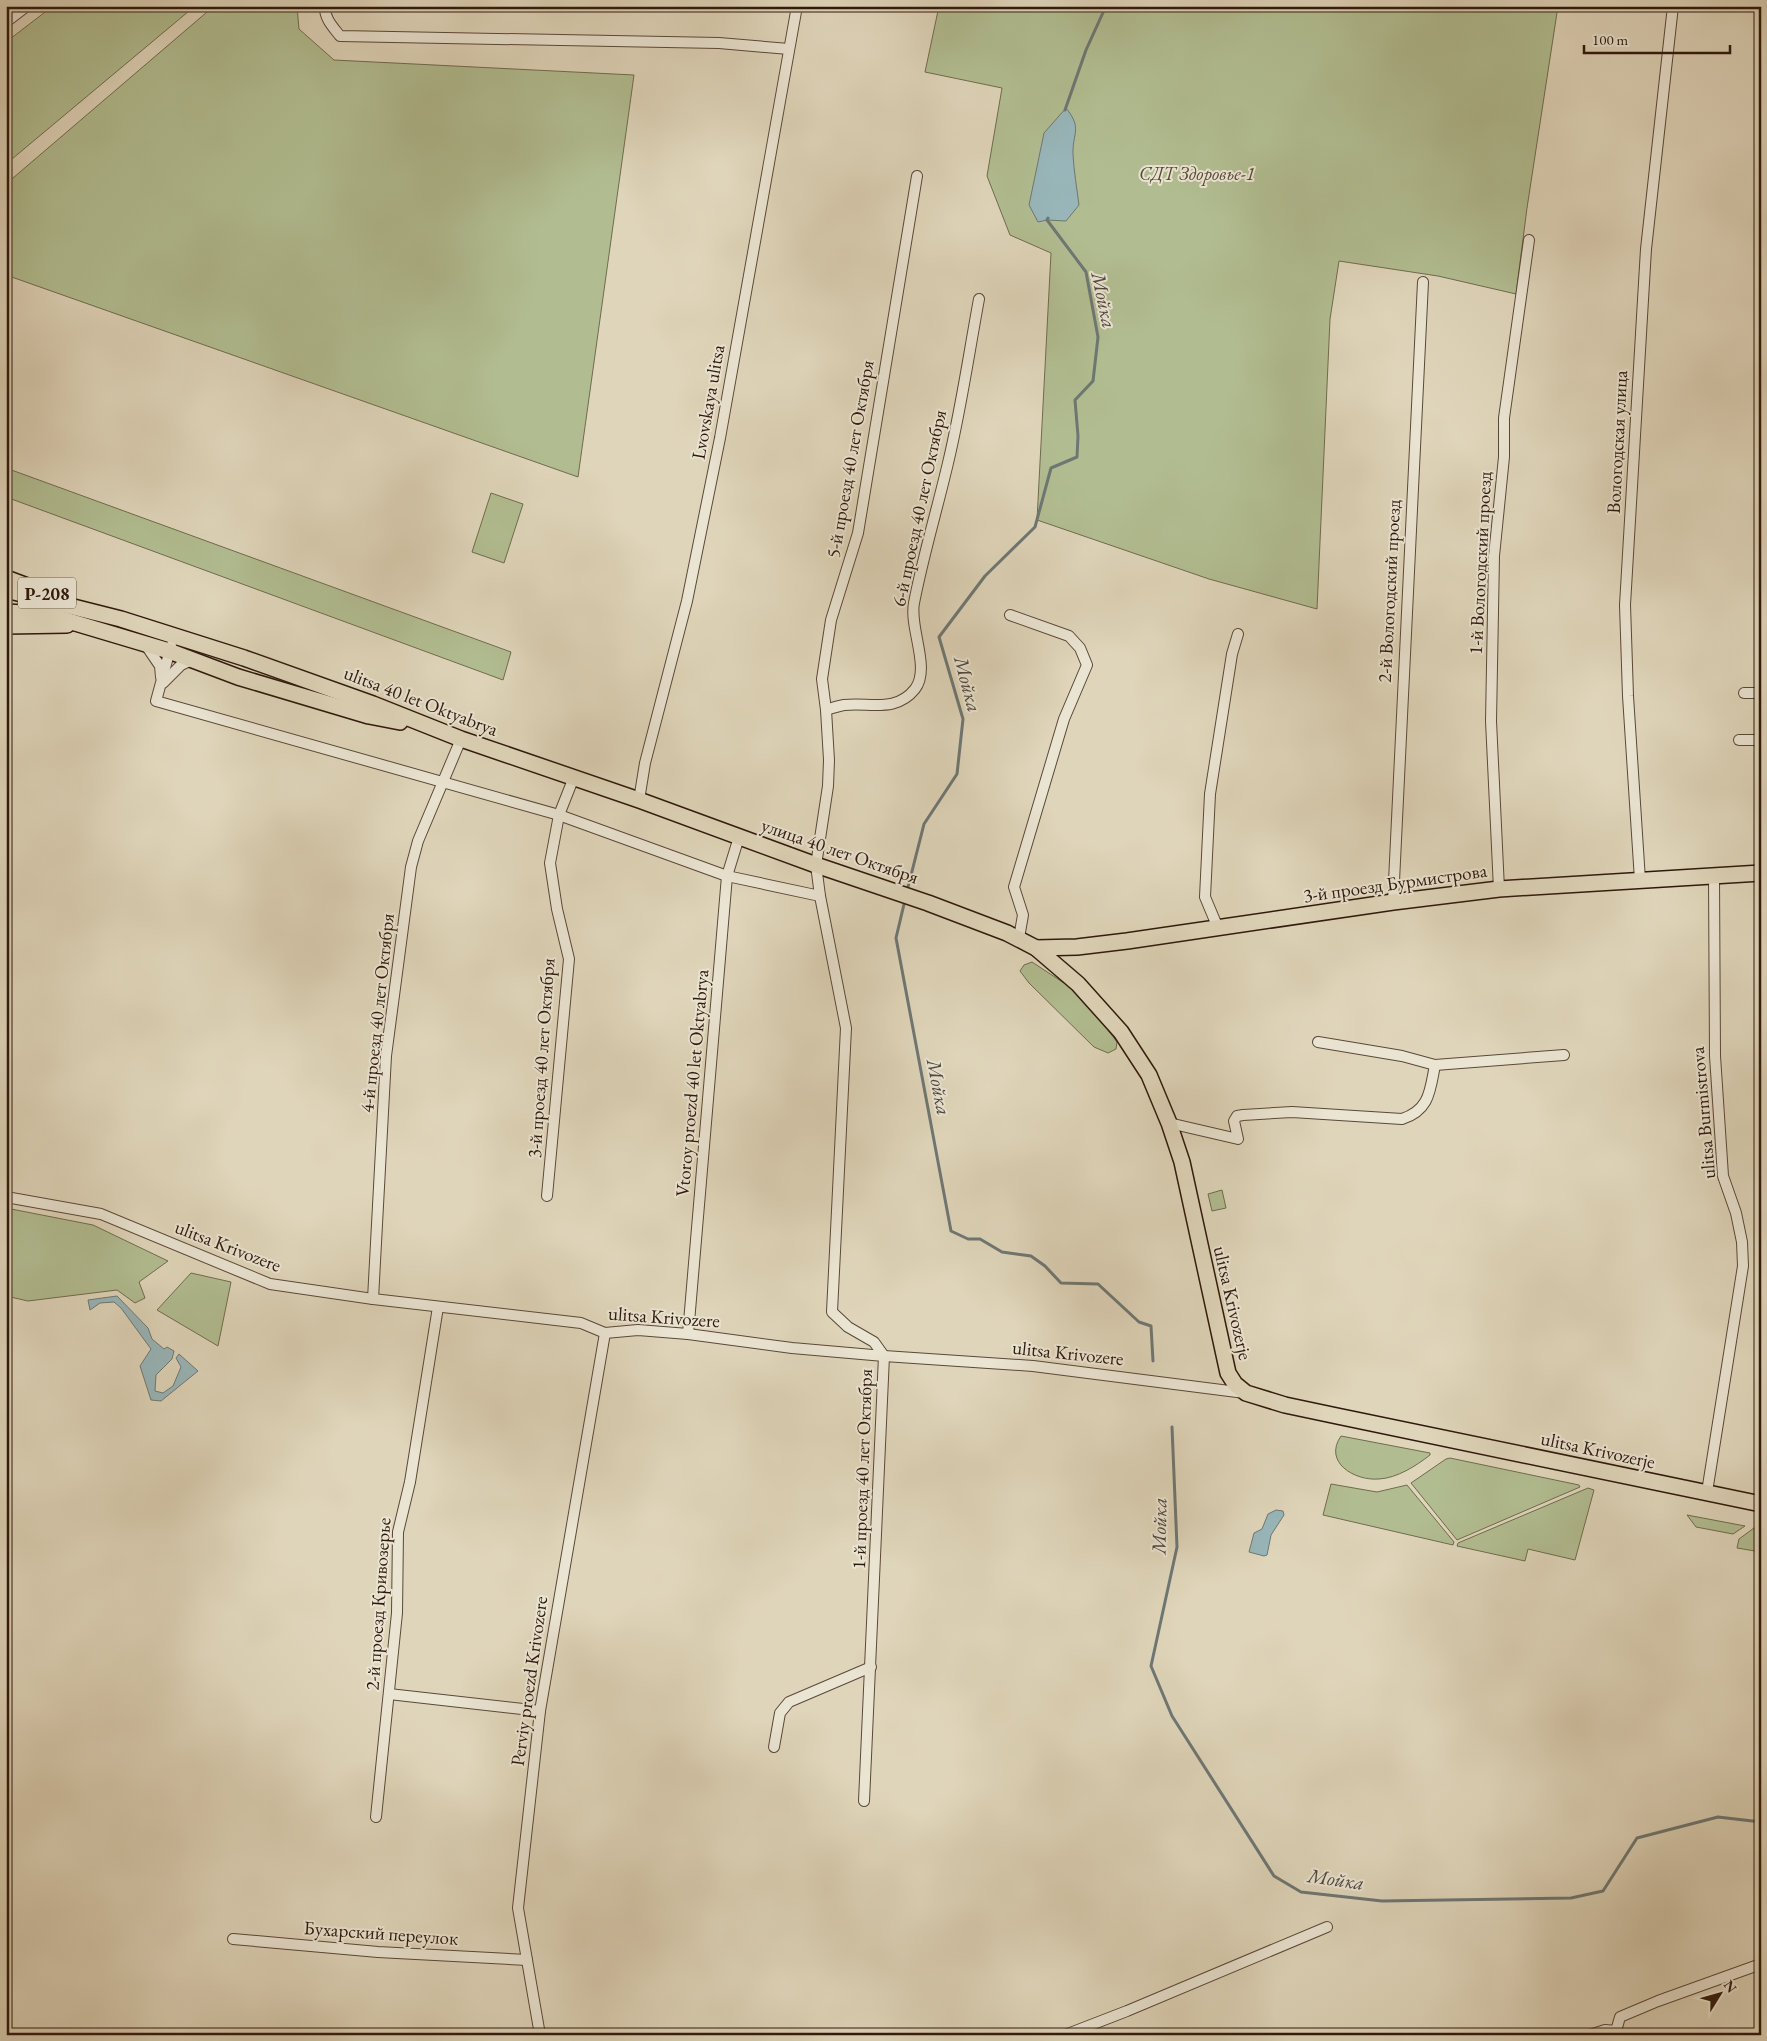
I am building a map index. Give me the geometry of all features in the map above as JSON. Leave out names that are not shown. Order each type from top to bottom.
[{"type":"main road","name":"Р-208","points":[[6,578],[52,595],[84,618]]},
{"type":"main road","points":[[6,590],[84,618],[145,644],[238,677],[361,713],[436,730]]},
{"type":"main road","points":[[6,612],[84,618]]},
{"type":"main road","name":"ulitsa 40 let Oktyabrya","points":[[84,618],[121,619],[174,636],[374,704],[461,740],[574,777],[739,837]]},
{"type":"main road","points":[[6,626],[84,618]]},
{"type":"main road","name":"улица 40 лет Октября","points":[[739,837],[928,903]]},
{"type":"main road","name":"3-й проезд Бурмистрова","points":[[1036,948],[1077,947],[1393,902],[1499,889],[1761,873]]},
{"type":"main road","name":"ulitsa Krivozerje","points":[[928,903],[1019,938],[1036,948],[1078,984],[1121,1032],[1149,1075],[1169,1123],[1182,1162],[1228,1373],[1235,1384],[1246,1393],[1337,1416],[1761,1504]]},
{"type":"street","points":[[6,22],[27,6]]},
{"type":"street","points":[[325,6],[324,11],[328,21],[340,36],[719,43],[789,49]]},
{"type":"street","name":"Lvovskaya ulitsa","points":[[639,800],[645,763],[687,601],[718,448],[797,6]]},
{"type":"street","name":"Вологодская улица","points":[[1640,880],[1628,696],[1625,605],[1646,249],[1672,6]]},
{"type":"street","name":"5-й проезд 40 лет Октября","points":[[820,896],[816,864],[828,786],[829,760],[822,679],[830,627],[858,533],[917,176]]},
{"type":"street","name":"1-й Вологодский проезд","points":[[1499,889],[1491,721],[1494,556],[1504,457],[1504,418],[1529,240]]},
{"type":"street","name":"2-й Вологодский проезд","points":[[1393,902],[1423,282]]},
{"type":"street","name":"6-й проезд 40 лет Октября","points":[[826,710],[847,705],[876,706],[894,703],[908,695],[918,683],[921,673],[913,619],[914,603],[927,541],[949,462],[979,299]]},
{"type":"street","points":[[1010,615],[1069,636],[1080,648],[1087,665],[1064,720],[1014,887],[1023,916],[1019,938]]},
{"type":"street","points":[[1218,928],[1205,896],[1210,794],[1232,654],[1238,634]]},
{"type":"street","points":[[174,636],[156,701],[559,816],[727,876],[820,896]]},
{"type":"street","points":[[145,644],[160,666],[161,686]]},
{"type":"street","points":[[161,686],[174,671],[192,660]]},
{"type":"street","points":[[1744,693],[1761,693]]},
{"type":"street","name":"4-й проезд 40 лет Октября","points":[[373,1299],[386,1056],[411,866],[418,841],[461,740]]},
{"type":"street","points":[[1739,740],[1761,740]]},
{"type":"street","name":"3-й проезд 40 лет Октября","points":[[547,1196],[569,959],[557,909],[550,863],[559,816],[574,777]]},
{"type":"street","name":"Vtoroy proezd 40 let Oktyabrya","points":[[688,1334],[727,876],[739,837]]},
{"type":"street","name":"ulitsa Burmistrova","points":[[1707,1492],[1743,1266],[1742,1242],[1736,1213],[1723,1176],[1715,1056],[1714,877]]},
{"type":"street","name":"1-й проезд 40 лет Октября","points":[[820,896],[846,1028],[832,1312],[848,1327],[874,1342],[884,1356],[864,1801]]},
{"type":"street","points":[[1318,1042],[1402,1056],[1435,1065],[1564,1055]]},
{"type":"street","points":[[1169,1123],[1238,1139],[1234,1121],[1239,1115],[1292,1112],[1402,1119],[1415,1113],[1426,1102],[1435,1065]]},
{"type":"street","name":"ulitsa Krivozere","points":[[6,1197],[101,1214],[270,1284],[373,1299],[581,1323],[606,1333],[638,1330],[688,1334],[792,1348],[1033,1366],[1246,1393]]},
{"type":"street","name":"2-й проезд Кривозерье","points":[[376,1817],[396,1613],[398,1532],[410,1482],[438,1307]]},
{"type":"street","name":"Perviy proezd Krivozere","points":[[540,2035],[518,1908],[540,1711],[606,1333]]},
{"type":"street","points":[[774,1747],[780,1713],[790,1702],[871,1667]]},
{"type":"street","points":[[389,1694],[540,1711]]},
{"type":"street","points":[[1064,2035],[1127,2011],[1327,1927]]},
{"type":"street","name":"Бухарский переулок","points":[[232,1939],[378,1952],[527,1960]]},
{"type":"street","points":[[1590,2035],[1605,2030],[1616,2033],[1620,2017],[1658,2001],[1761,1964]]},
{"type":"green space","points":[[53,6],[195,6],[6,164],[6,42]]},
{"type":"green space","points":[[214,6],[297,6],[299,29],[334,60],[634,75],[578,477],[6,275],[6,184]]},
{"type":"green space","name":"СДТ Здоровье-1","points":[[939,6],[1558,6],[1527,208],[1516,294],[1438,276],[1339,261],[1330,319],[1317,609],[1209,579],[1037,520],[1051,253],[1010,235],[987,176],[1002,88],[925,72]]},
{"type":"green space","points":[[6,468],[511,652],[503,680],[6,497]]},
{"type":"green space","points":[[491,493],[523,504],[504,563],[472,552]]},
{"type":"green space","points":[[1032,962],[1067,985],[1085,1000],[1117,1042],[1116,1049],[1108,1053],[1094,1047],[1029,983],[1020,971],[1024,965]]},
{"type":"green space","points":[[1222,1190],[1226,1208],[1212,1211],[1208,1194]]},
{"type":"green space","points":[[6,1208],[93,1225],[168,1261],[139,1282],[145,1298],[135,1303],[117,1290],[28,1301],[6,1296]]},
{"type":"green space","points":[[191,1273],[231,1282],[218,1346],[157,1310]]},
{"type":"green space","points":[[1341,1436],[1430,1453],[1430,1455],[1399,1474],[1386,1478],[1369,1479],[1351,1473],[1339,1462],[1336,1454],[1336,1445]]},
{"type":"green space","points":[[1450,1458],[1579,1485],[1580,1487],[1457,1540],[1411,1483]]},
{"type":"green space","points":[[1331,1484],[1377,1492],[1407,1485],[1454,1542],[1453,1545],[1323,1515]]},
{"type":"green space","points":[[1588,1488],[1594,1490],[1575,1560],[1528,1549],[1525,1561],[1457,1546],[1458,1543]]},
{"type":"green space","points":[[1687,1515],[1745,1526],[1733,1534],[1696,1527]]},
{"type":"green space","points":[[1754,1528],[1761,1529],[1761,1552],[1737,1548],[1739,1539]]},
{"type":"water","points":[[1066,108],[1074,121],[1076,131],[1073,155],[1079,205],[1066,221],[1047,220],[1038,222],[1029,205],[1044,133]]},
{"type":"water","points":[[117,1296],[148,1328],[152,1339],[164,1349],[167,1347],[174,1351],[172,1359],[156,1375],[155,1391],[163,1393],[173,1386],[181,1367],[176,1358],[179,1354],[198,1371],[161,1401],[151,1400],[140,1366],[151,1349],[121,1308],[114,1302],[100,1303],[90,1310],[88,1300]]},
{"type":"water","points":[[1276,1510],[1283,1511],[1284,1515],[1271,1535],[1267,1555],[1249,1552],[1254,1533],[1262,1529],[1268,1514]]},
{"type":"waterway","name":"Мойка","points":[[1065,110],[1086,50],[1106,6]]},
{"type":"waterway","name":"Мойка","points":[[907,891],[924,824],[957,774],[963,719],[939,637],[985,576],[1035,527],[1051,468],[1077,457],[1078,436],[1075,400],[1093,381],[1098,337],[1086,272],[1047,220],[1048,218]]},
{"type":"waterway","name":"Мойка","points":[[905,900],[896,938],[951,1231],[968,1239],[980,1239],[1002,1252],[1031,1256],[1045,1266],[1061,1283],[1098,1284],[1139,1322],[1151,1326],[1153,1361]]},
{"type":"waterway","name":"Мойка","points":[[1172,1427],[1177,1547],[1151,1666],[1172,1716],[1274,1876],[1301,1892],[1382,1901],[1571,1898],[1603,1891],[1637,1838],[1718,1817],[1761,1822]]}]
